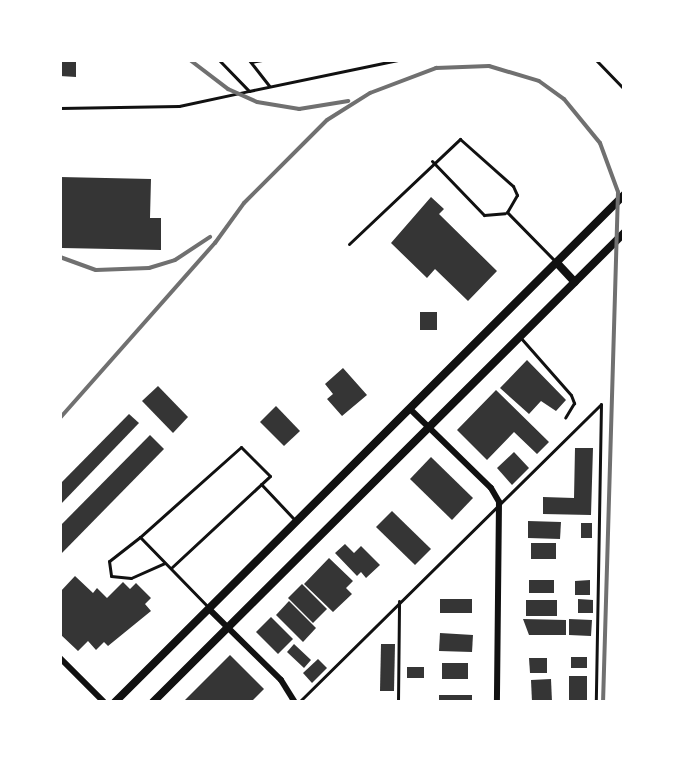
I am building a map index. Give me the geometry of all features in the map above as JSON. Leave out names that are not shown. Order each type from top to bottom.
[{"type":"main road","points":[[115,702],[624,195]]},
{"type":"main road","points":[[153,702],[624,233]]},
{"type":"main road","points":[[557,263],[575,282]]},
{"type":"street","points":[[410,409],[491,488],[499,502],[497,702]]},
{"type":"street","points":[[209,609],[281,680],[297,702]]},
{"type":"street","points":[[60,658],[104,702]]},
{"type":"lane","points":[[219,60],[249,91]]},
{"type":"lane","points":[[250,61],[262,60]]},
{"type":"lane","points":[[60,108],[179,106],[398,60]]},
{"type":"lane","points":[[596,60],[621,81],[624,89]]},
{"type":"lane","points":[[250,61],[269,86]]},
{"type":"lane","points":[[349,244],[452,142],[468,142],[513,186],[517,195],[507,212]]},
{"type":"lane","points":[[432,161],[484,215],[507,212]]},
{"type":"lane","points":[[507,212],[557,263]]},
{"type":"lane","points":[[520,337],[571,395],[574,403],[565,418]]},
{"type":"lane","points":[[297,702],[601,404],[596,702]]},
{"type":"lane","points":[[165,563],[131,578],[111,576],[109,561],[241,447],[270,476],[171,568]]},
{"type":"lane","points":[[261,484],[296,522]]},
{"type":"lane","points":[[140,537],[209,609]]},
{"type":"lane","points":[[398,702],[399,601]]},
{"type":"building","points":[[60,60],[76,60],[76,77],[60,76]]},
{"type":"building","points":[[60,177],[151,179],[150,218],[161,218],[161,250],[62,248]]},
{"type":"building","points":[[431,197],[444,209],[439,214],[497,271],[468,301],[435,269],[427,278],[391,243]]},
{"type":"building","points":[[420,312],[437,312],[437,330],[420,330]]},
{"type":"building","points":[[527,360],[566,400],[556,411],[541,401],[529,414],[500,388]]},
{"type":"building","points":[[343,368],[367,395],[342,416],[327,399],[333,394],[325,384]]},
{"type":"building","points":[[158,386],[188,417],[173,433],[142,401]]},
{"type":"building","points":[[496,390],[549,442],[537,454],[514,432],[487,460],[457,430]]},
{"type":"building","points":[[276,406],[300,431],[284,446],[260,422]]},
{"type":"building","points":[[129,414],[139,423],[60,505],[60,484]]},
{"type":"building","points":[[150,435],[164,449],[60,555],[60,526]]},
{"type":"building","points":[[575,448],[593,448],[591,515],[543,514],[543,497],[574,498]]},
{"type":"building","points":[[514,452],[529,468],[512,485],[497,468]]},
{"type":"building","points":[[431,457],[473,498],[452,520],[410,479]]},
{"type":"building","points":[[392,511],[431,549],[415,565],[376,527]]},
{"type":"building","points":[[528,521],[561,522],[560,539],[528,538]]},
{"type":"building","points":[[581,523],[592,523],[592,538],[581,538]]},
{"type":"building","points":[[531,543],[556,543],[556,559],[531,559]]},
{"type":"building","points":[[345,544],[354,553],[361,546],[380,565],[366,578],[361,572],[357,576],[335,553]]},
{"type":"building","points":[[329,558],[353,581],[346,588],[352,594],[333,612],[304,584]]},
{"type":"building","points":[[75,576],[93,593],[97,588],[107,598],[123,582],[130,589],[136,583],[151,598],[145,604],[151,611],[108,646],[104,642],[96,650],[88,641],[78,651],[60,634],[60,592]]},
{"type":"building","points":[[529,580],[554,580],[554,593],[529,593]]},
{"type":"building","points":[[590,580],[590,595],[575,595],[575,581]]},
{"type":"building","points":[[302,584],[327,609],[313,623],[288,598]]},
{"type":"building","points":[[440,599],[472,599],[472,613],[440,613]]},
{"type":"building","points":[[578,599],[593,600],[593,613],[578,613]]},
{"type":"building","points":[[526,600],[557,600],[557,616],[526,616]]},
{"type":"building","points":[[289,601],[316,628],[303,642],[276,615]]},
{"type":"building","points":[[271,617],[293,639],[278,654],[256,632]]},
{"type":"building","points":[[523,619],[566,620],[566,635],[529,635]]},
{"type":"building","points":[[569,619],[592,620],[591,636],[569,635]]},
{"type":"building","points":[[440,633],[473,635],[472,652],[439,651]]},
{"type":"building","points":[[294,644],[311,660],[304,668],[287,652]]},
{"type":"building","points":[[381,644],[395,644],[394,691],[380,691]]},
{"type":"building","points":[[230,655],[264,689],[251,702],[183,702]]},
{"type":"building","points":[[571,657],[587,657],[587,668],[571,668]]},
{"type":"building","points":[[529,658],[547,658],[547,673],[530,673]]},
{"type":"building","points":[[318,659],[327,668],[312,683],[303,673]]},
{"type":"building","points":[[442,663],[468,663],[468,679],[442,679]]},
{"type":"building","points":[[407,667],[424,667],[424,678],[407,678]]},
{"type":"building","points":[[569,676],[587,676],[587,700],[569,700]]},
{"type":"building","points":[[551,679],[552,702],[532,702],[531,680]]},
{"type":"building","points":[[439,695],[472,695],[472,702],[439,702]]},
{"type":"railway","points":[[190,60],[228,89],[257,102],[299,109],[348,101]]},
{"type":"railway","points":[[60,418],[215,243],[244,203],[327,120],[370,93],[436,68],[489,66],[539,81],[564,99],[600,143],[618,192],[603,702]]},
{"type":"railway","points":[[60,257],[96,270],[149,268],[175,260],[210,237]]}]
